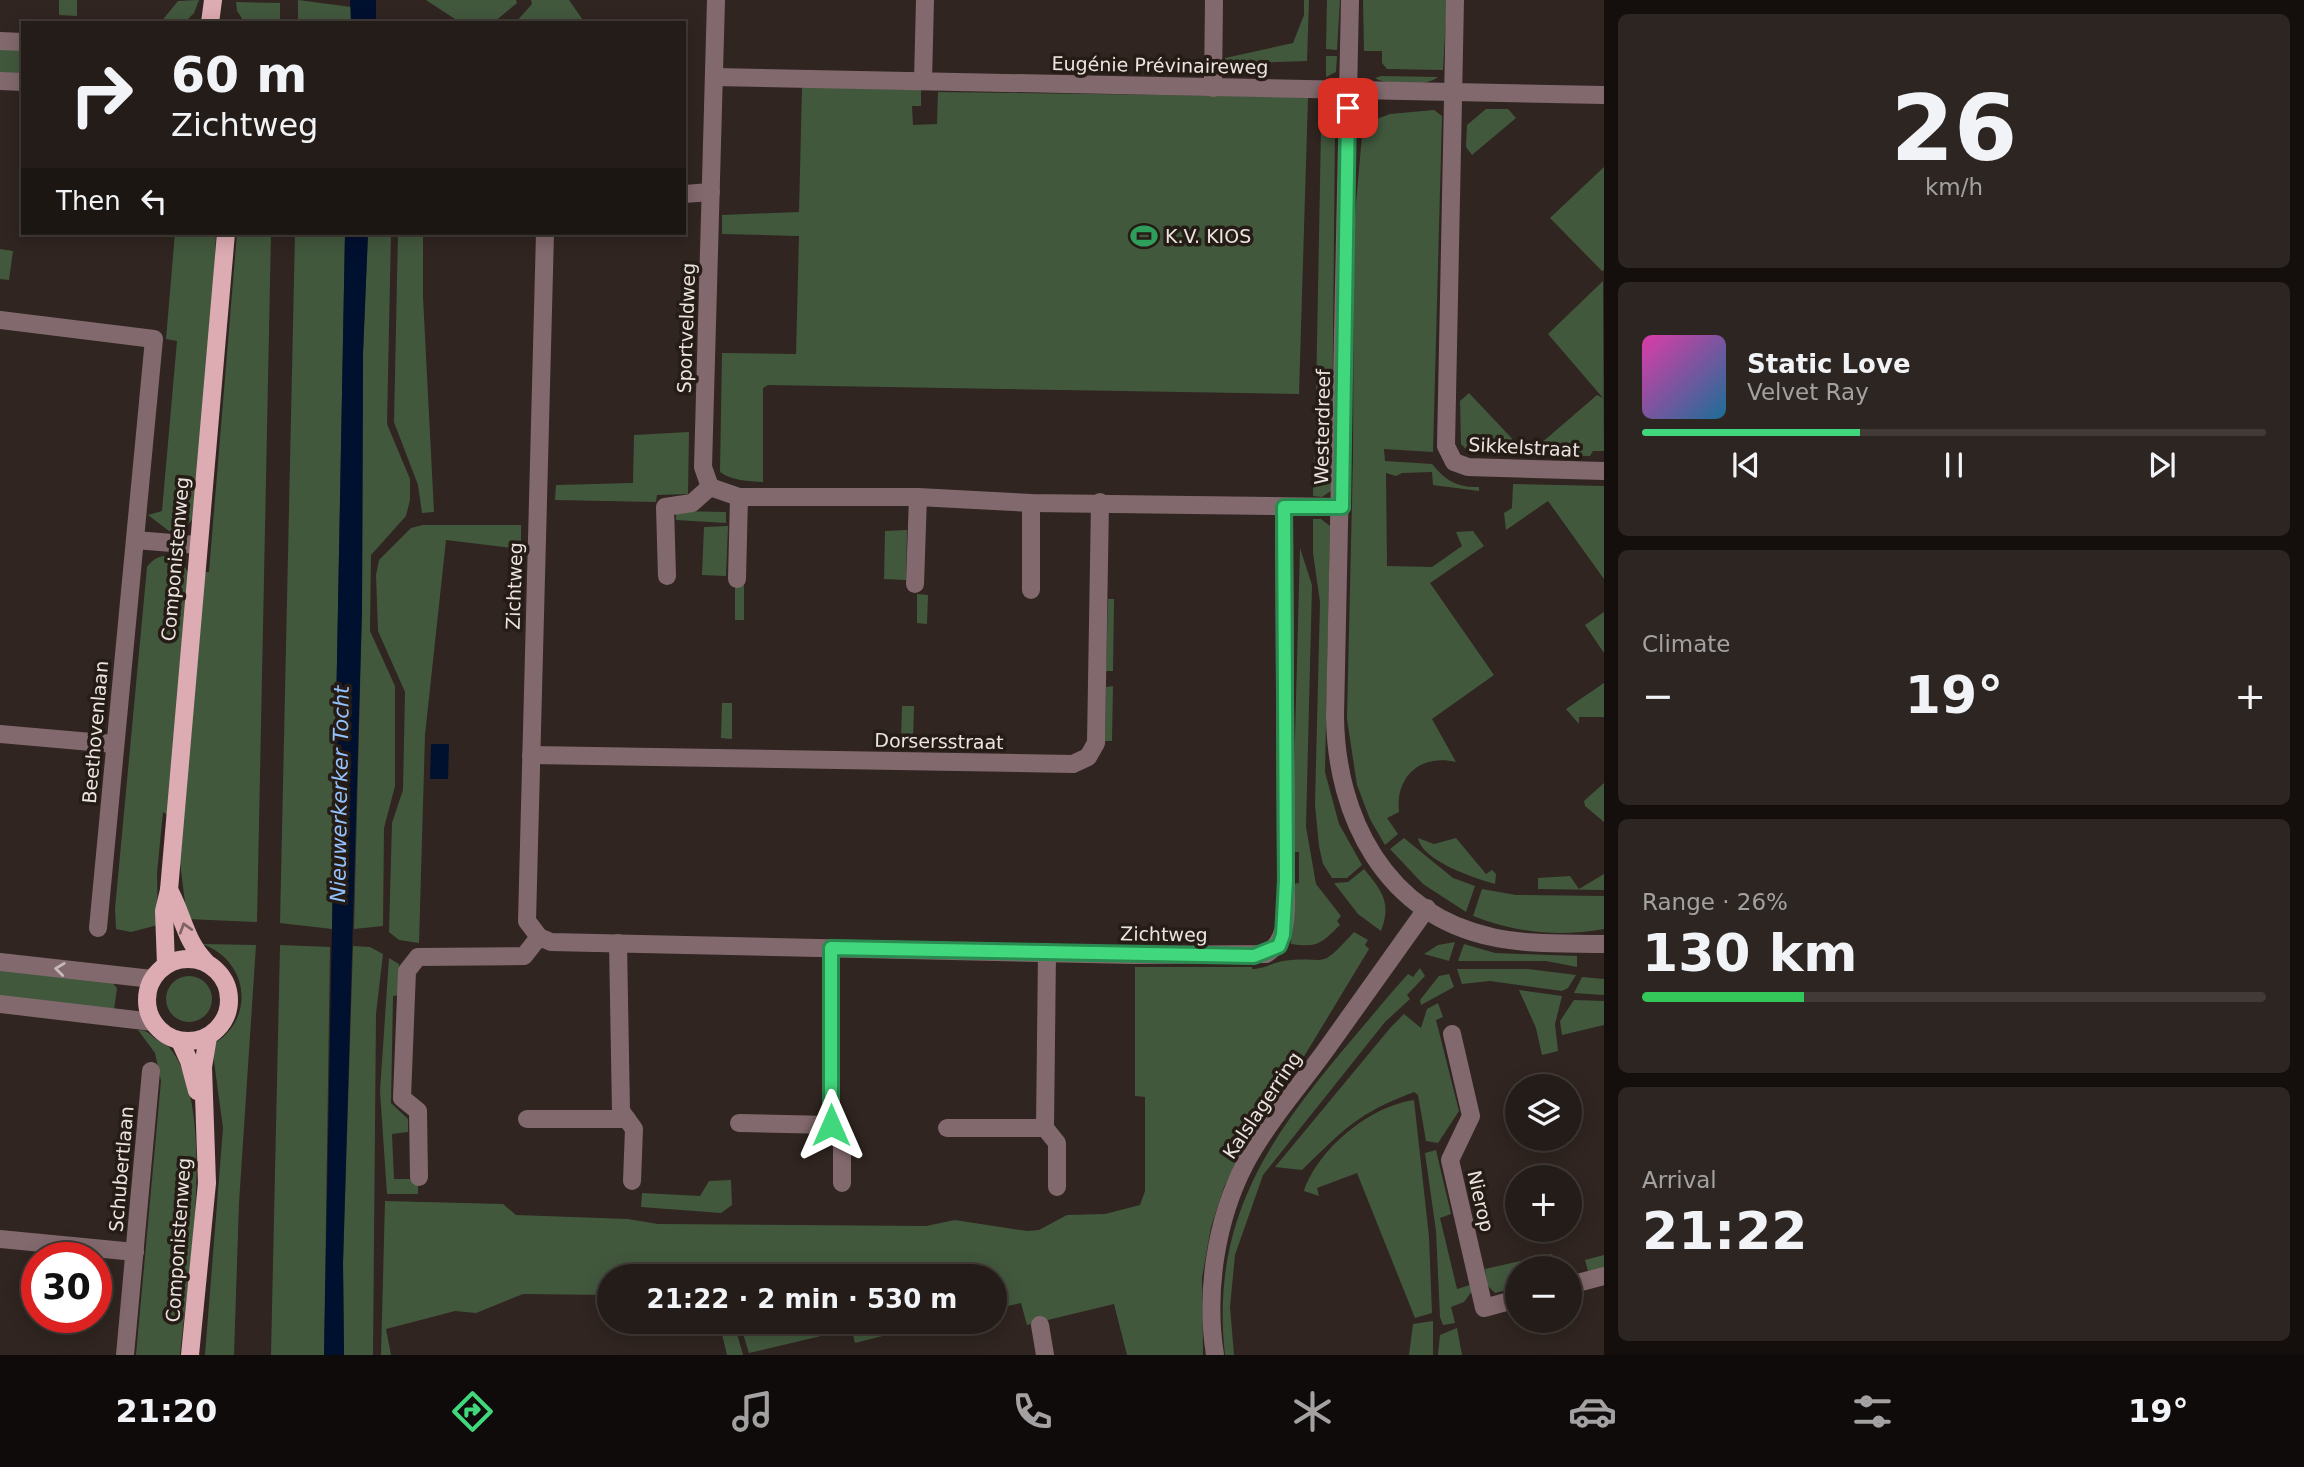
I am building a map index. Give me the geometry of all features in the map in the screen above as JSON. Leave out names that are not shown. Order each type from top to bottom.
[{"type":"main road","points":[[210,21],[213,0]]},
{"type":"main road","name":"Componistenweg","points":[[166,965],[164,911],[169,890],[226,235]]},
{"type":"main road","name":"Componistenweg","points":[[169,890],[179,909],[192,948],[206,962]]},
{"type":"main road","points":[[192,958],[206,962],[219,971],[227,984],[230,999],[224,1021],[208,1037],[180,1041],[164,1034],[153,1022],[147,1008],[147,993],[152,979],[166,965],[192,958]]},
{"type":"main road","name":"Componistenweg","points":[[190,1355],[206,1184],[203,1067],[208,1037]]},
{"type":"main road","name":"Componistenweg","points":[[180,1041],[189,1061],[206,1128]]},
{"type":"street","name":"Sportveldweg","points":[[709,487],[703,467],[716,0]]},
{"type":"street","points":[[923,81],[925,0]]},
{"type":"street","points":[[1213,88],[1214,0]]},
{"type":"street","name":"Westerdreef","points":[[1350,0],[1342,507],[1335,716],[1341,781],[1349,809],[1368,846],[1391,877],[1427,908],[1457,925],[1494,937],[1604,944]]},
{"type":"street","points":[[1452,90],[1455,0]]},
{"type":"street","points":[[0,41],[21,41]]},
{"type":"street","name":"Eugénie Prévinaireweg","points":[[715,77],[1604,95]]},
{"type":"street","points":[[0,80],[21,82]]},
{"type":"street","name":"Sikkelstraat","points":[[1452,90],[1446,440],[1448,452],[1457,464],[1473,468],[1604,471]]},
{"type":"street","points":[[686,194],[711,192]]},
{"type":"street","name":"Zichtweg","points":[[545,235],[527,921],[539,937],[551,942],[1254,956],[1279,946],[1283,935],[1286,880],[1284,507]]},
{"type":"street","name":"Beethovenlaan","points":[[0,320],[154,339],[98,928]]},
{"type":"street","points":[[667,576],[665,507],[692,503],[709,487],[739,497],[918,497],[1031,503],[1342,507]]},
{"type":"street","points":[[737,579],[739,497]]},
{"type":"street","points":[[915,584],[918,497]]},
{"type":"street","name":"Dorsersstraat","points":[[531,755],[1073,764],[1088,757],[1096,743],[1100,502]]},
{"type":"street","points":[[1031,503],[1031,590]]},
{"type":"street","points":[[135,540],[197,545]]},
{"type":"street","points":[[0,734],[114,744]]},
{"type":"street","name":"Kalslagerring","points":[[1215,1355],[1212,1330],[1214,1272],[1225,1216],[1241,1173],[1270,1125],[1427,908]]},
{"type":"street","points":[[419,1177],[418,1111],[402,1098],[407,971],[418,957],[524,956],[539,937]]},
{"type":"street","points":[[618,943],[621,1111],[634,1129],[632,1181]]},
{"type":"street","points":[[831,948],[831,1125]]},
{"type":"street","points":[[1047,952],[1045,1128],[1057,1143],[1057,1187]]},
{"type":"street","points":[[0,962],[152,979]]},
{"type":"street","points":[[0,1004],[153,1022]]},
{"type":"street","name":"Nierop","points":[[1452,1034],[1471,1116],[1450,1160],[1484,1308],[1505,1302]]},
{"type":"street","name":"Schubertlaan","points":[[125,1355],[151,1071]]},
{"type":"street","points":[[527,1119],[627,1119]]},
{"type":"street","points":[[739,1124],[831,1125],[842,1135],[842,1184]]},
{"type":"street","points":[[947,1128],[1045,1128]]},
{"type":"street","points":[[0,1239],[135,1252]]},
{"type":"street","points":[[1582,1282],[1604,1276]]},
{"type":"street","points":[[1040,1325],[1045,1355]]},
{"type":"green space","points":[[59,0],[77,0],[77,16],[59,15]]},
{"type":"green space","points":[[199,0],[194,13],[186,21],[162,21],[178,1]]},
{"type":"green space","points":[[298,0],[351,7],[351,21],[298,21]]},
{"type":"green space","points":[[426,0],[516,0],[517,3],[495,21],[458,21]]},
{"type":"green space","points":[[531,0],[569,0],[584,21],[517,21],[532,4]]},
{"type":"green space","points":[[1304,0],[1309,0],[1307,61],[1226,64],[1225,58],[1293,43],[1304,15]]},
{"type":"green space","points":[[1327,0],[1340,0],[1337,50],[1326,49]]},
{"type":"green space","points":[[1363,0],[1447,0],[1443,70],[1387,69],[1382,63],[1382,51],[1364,51]]},
{"type":"green space","points":[[236,2],[280,3],[280,21],[244,21],[237,11]]},
{"type":"green space","points":[[0,45],[21,46],[21,75],[0,74]]},
{"type":"green space","points":[[1326,56],[1337,56],[1336,72],[1326,77]]},
{"type":"green space","points":[[1438,77],[1407,84],[1389,83],[1375,78]]},
{"type":"green space","points":[[802,87],[921,90],[921,106],[912,106],[913,125],[937,124],[938,92],[1308,97],[1299,394],[768,385],[763,388],[763,482],[735,479],[720,472],[722,353],[796,354],[799,236],[722,234],[722,215],[799,212]]},
{"type":"green space","points":[[1325,104],[1336,108],[1335,124],[1322,124]]},
{"type":"green space","points":[[1486,109],[1508,109],[1516,118],[1472,155],[1466,147],[1467,125]]},
{"type":"green space","points":[[1434,110],[1442,116],[1433,452],[1384,449],[1385,461],[1432,464],[1452,482],[1479,487],[1479,491],[1433,485],[1432,472],[1402,473],[1396,476],[1386,473],[1387,566],[1432,567],[1462,546],[1456,532],[1473,531],[1484,546],[1430,583],[1494,675],[1432,719],[1456,762],[1432,761],[1413,770],[1406,778],[1401,787],[1399,812],[1387,818],[1398,834],[1385,845],[1370,819],[1357,785],[1347,719],[1353,458],[1354,226],[1363,124],[1390,114]]},
{"type":"green space","points":[[1321,130],[1335,130],[1332,451],[1315,450]]},
{"type":"green space","points":[[1604,167],[1604,270],[1602,271],[1550,218]]},
{"type":"green space","points":[[175,235],[216,235],[193,519],[183,529],[169,531],[148,515],[162,511],[177,341],[166,339]]},
{"type":"green space","points":[[237,235],[271,235],[257,922],[187,919],[179,854],[182,825],[163,812],[157,873],[158,925],[131,932],[116,929],[115,909],[147,567],[158,558],[169,556],[180,562],[188,573],[209,572]]},
{"type":"green space","points":[[295,235],[345,235],[332,929],[280,923]]},
{"type":"green space","points":[[368,235],[391,235],[387,424],[410,479],[410,500],[406,516],[371,555],[370,631],[395,686],[395,786],[384,828],[383,926],[354,929],[362,609],[363,353]]},
{"type":"green space","points":[[398,235],[423,235],[423,297],[434,512],[422,513],[418,485],[394,422]]},
{"type":"green space","points":[[0,249],[13,251],[9,280],[0,279]]},
{"type":"green space","points":[[1603,281],[1604,451],[1593,451],[1590,456],[1471,454],[1461,444],[1460,401],[1469,393],[1520,447],[1539,445],[1597,395],[1603,398],[1548,334]]},
{"type":"green space","points":[[689,432],[688,494],[657,495],[656,502],[555,500],[556,485],[633,483],[634,435]]},
{"type":"green space","points":[[1314,457],[1332,458],[1331,491],[1322,497],[1313,496]]},
{"type":"green space","points":[[1513,484],[1604,486],[1604,579],[1548,501],[1506,530],[1504,513],[1512,508]]},
{"type":"green space","points":[[676,511],[726,512],[726,523],[676,520]]},
{"type":"green space","points":[[1313,519],[1321,519],[1330,526],[1325,772],[1339,824],[1362,865],[1347,878],[1332,878],[1323,864],[1315,805],[1320,602],[1313,553]]},
{"type":"green space","points":[[423,525],[521,525],[521,549],[446,540],[425,735],[419,943],[399,940],[389,932],[392,823],[403,790],[405,692],[378,631],[376,575],[379,560],[411,528]]},
{"type":"green space","points":[[728,526],[726,576],[702,575],[704,527]]},
{"type":"green space","points":[[907,530],[906,580],[884,579],[885,531]]},
{"type":"green space","points":[[1300,548],[1312,585],[1306,827],[1316,884],[1341,916],[1337,921],[1340,925],[1328,936],[1319,943],[1308,945],[1291,944],[1293,884],[1299,883],[1299,852],[1292,852]]},
{"type":"green space","points":[[735,585],[744,585],[744,620],[735,620]]},
{"type":"green space","points":[[917,594],[928,595],[927,624],[917,623]]},
{"type":"green space","points":[[1108,599],[1114,599],[1113,671],[1106,671]]},
{"type":"green space","points":[[1604,612],[1604,653],[1585,625]]},
{"type":"green space","points":[[1604,683],[1604,717],[1579,717],[1579,724],[1566,709]]},
{"type":"green space","points":[[1113,686],[1112,741],[1105,741],[1106,687]]},
{"type":"green space","points":[[722,703],[732,703],[732,739],[721,738]]},
{"type":"green space","points":[[902,706],[914,706],[913,742],[901,742]]},
{"type":"green space","points":[[1604,783],[1604,822],[1585,806],[1584,801]]},
{"type":"green space","points":[[1404,838],[1453,878],[1475,886],[1466,912],[1423,884],[1390,849]]},
{"type":"green space","points":[[1418,838],[1434,844],[1456,838],[1486,874],[1492,870],[1496,874],[1495,884],[1462,873],[1439,861],[1429,854]]},
{"type":"green space","points":[[1364,869],[1376,884],[1385,905],[1386,913],[1381,931],[1358,914],[1334,883],[1348,882]]},
{"type":"green space","points":[[1604,874],[1604,890],[1538,889],[1538,878],[1570,876],[1579,889]]},
{"type":"green space","points":[[1482,889],[1516,895],[1604,896],[1604,929],[1554,933],[1521,930],[1489,922],[1473,916]]},
{"type":"green space","points":[[1354,932],[1368,940],[1365,945],[1369,949],[1294,1073],[1242,1151],[1224,1187],[1211,1227],[1202,1278],[1203,1355],[1127,1355],[1114,1304],[1027,1325],[1021,1303],[1007,1306],[1007,1264],[597,1264],[597,1295],[523,1294],[476,1313],[455,1311],[386,1329],[391,1355],[381,1355],[385,1201],[503,1204],[516,1215],[628,1219],[658,1224],[926,1226],[955,1220],[1027,1231],[1039,1230],[1067,1215],[1105,1214],[1140,1205],[1145,1191],[1145,1097],[1135,1096],[1135,967],[1252,969],[1283,961],[1322,960],[1334,953]]},
{"type":"green space","points":[[1455,942],[1449,961],[1424,954],[1438,945]]},
{"type":"green space","points":[[202,944],[256,945],[239,1203],[234,1355],[205,1355],[223,1128],[213,1054],[215,1043],[228,1032],[237,1019],[241,990],[229,963]]},
{"type":"green space","points":[[1464,944],[1495,953],[1577,956],[1577,967],[1546,961],[1458,961]]},
{"type":"green space","points":[[280,945],[330,947],[324,1355],[271,1355]]},
{"type":"green space","points":[[353,946],[370,947],[383,954],[376,1014],[373,1355],[344,1355],[343,1263]]},
{"type":"green space","points":[[389,958],[399,964],[400,995],[393,996],[391,1103],[408,1119],[408,1132],[392,1134],[394,1179],[418,1179],[418,1194],[387,1194],[380,1091]]},
{"type":"green space","points":[[0,968],[110,980],[117,988],[114,1010],[0,998]]},
{"type":"green space","points":[[1420,968],[1425,976],[1407,995],[1410,999],[1385,1022],[1263,1175],[1235,1255],[1230,1307],[1234,1355],[1225,1355],[1223,1298],[1230,1247],[1245,1200],[1266,1156],[1292,1115],[1323,1075],[1408,974],[1413,977]]},
{"type":"green space","points":[[1457,969],[1528,969],[1576,975],[1568,988],[1562,991],[1490,981],[1462,984]]},
{"type":"green space","points":[[1449,974],[1454,987],[1421,1005],[1420,1000],[1439,976]]},
{"type":"green space","points":[[189,976],[205,983],[212,999],[205,1015],[189,1022],[173,1015],[166,999],[173,983]]},
{"type":"green space","points":[[1582,977],[1604,979],[1604,995],[1574,993]]},
{"type":"green space","points":[[1519,990],[1562,996],[1555,1024],[1558,1051],[1542,1055],[1536,1028]]},
{"type":"green space","points":[[1574,1000],[1604,1001],[1604,1025],[1562,1035],[1560,1021]]},
{"type":"green space","points":[[1438,1003],[1443,1017],[1436,1020],[1459,1111],[1438,1143],[1426,1141],[1418,1095],[1414,1092],[1365,1115],[1329,1143],[1302,1170],[1275,1167],[1391,1027],[1404,1014],[1421,1028],[1427,1009]]},
{"type":"green space","points":[[138,1030],[147,1032],[169,1047],[184,1074],[193,1110],[196,1195],[180,1355],[136,1355],[161,1081],[155,1053]]},
{"type":"green space","points":[[1414,1100],[1429,1237],[1432,1313],[1415,1318],[1357,1173],[1317,1188],[1319,1196],[1304,1191],[1321,1160],[1348,1132],[1380,1111]]},
{"type":"green space","points":[[1436,1150],[1451,1214],[1440,1218],[1457,1289],[1470,1285],[1472,1291],[1464,1302],[1451,1307],[1455,1323],[1443,1325],[1440,1317],[1436,1231],[1425,1153]]},
{"type":"green space","points":[[731,1180],[732,1205],[721,1213],[641,1207],[642,1193],[700,1196],[709,1181]]},
{"type":"green space","points":[[1604,1255],[1604,1267],[1588,1271],[1585,1260]]},
{"type":"green space","points":[[1505,1265],[1505,1290],[1495,1293],[1487,1285],[1485,1269]]},
{"type":"green space","points":[[1433,1321],[1433,1355],[1409,1355],[1413,1324]]},
{"type":"green space","points":[[1457,1328],[1462,1355],[1438,1355],[1440,1335]]},
{"type":"green space","points":[[722,1334],[737,1334],[743,1355],[727,1355]]},
{"type":"green space","points":[[743,1334],[830,1334],[749,1353]]},
{"type":"green space","points":[[848,1334],[891,1334],[855,1343],[853,1335]]},
{"type":"water","points":[[350,0],[376,0],[376,21],[351,21]]},
{"type":"water","name":"Nieuwerkerker Tocht","points":[[345,235],[368,235],[363,353],[362,609],[343,1263],[344,1355],[324,1355]]},
{"type":"water","points":[[431,744],[449,744],[448,779],[430,779]]},
{"type":"place","name":"K.V. KIOS","points":[[1144,236]]},
{"type":"route","points":[[831,1125],[831,948],[1254,956],[1266,954],[1279,946],[1283,935],[1286,880],[1284,507],[1342,507],[1348,108]]}]
